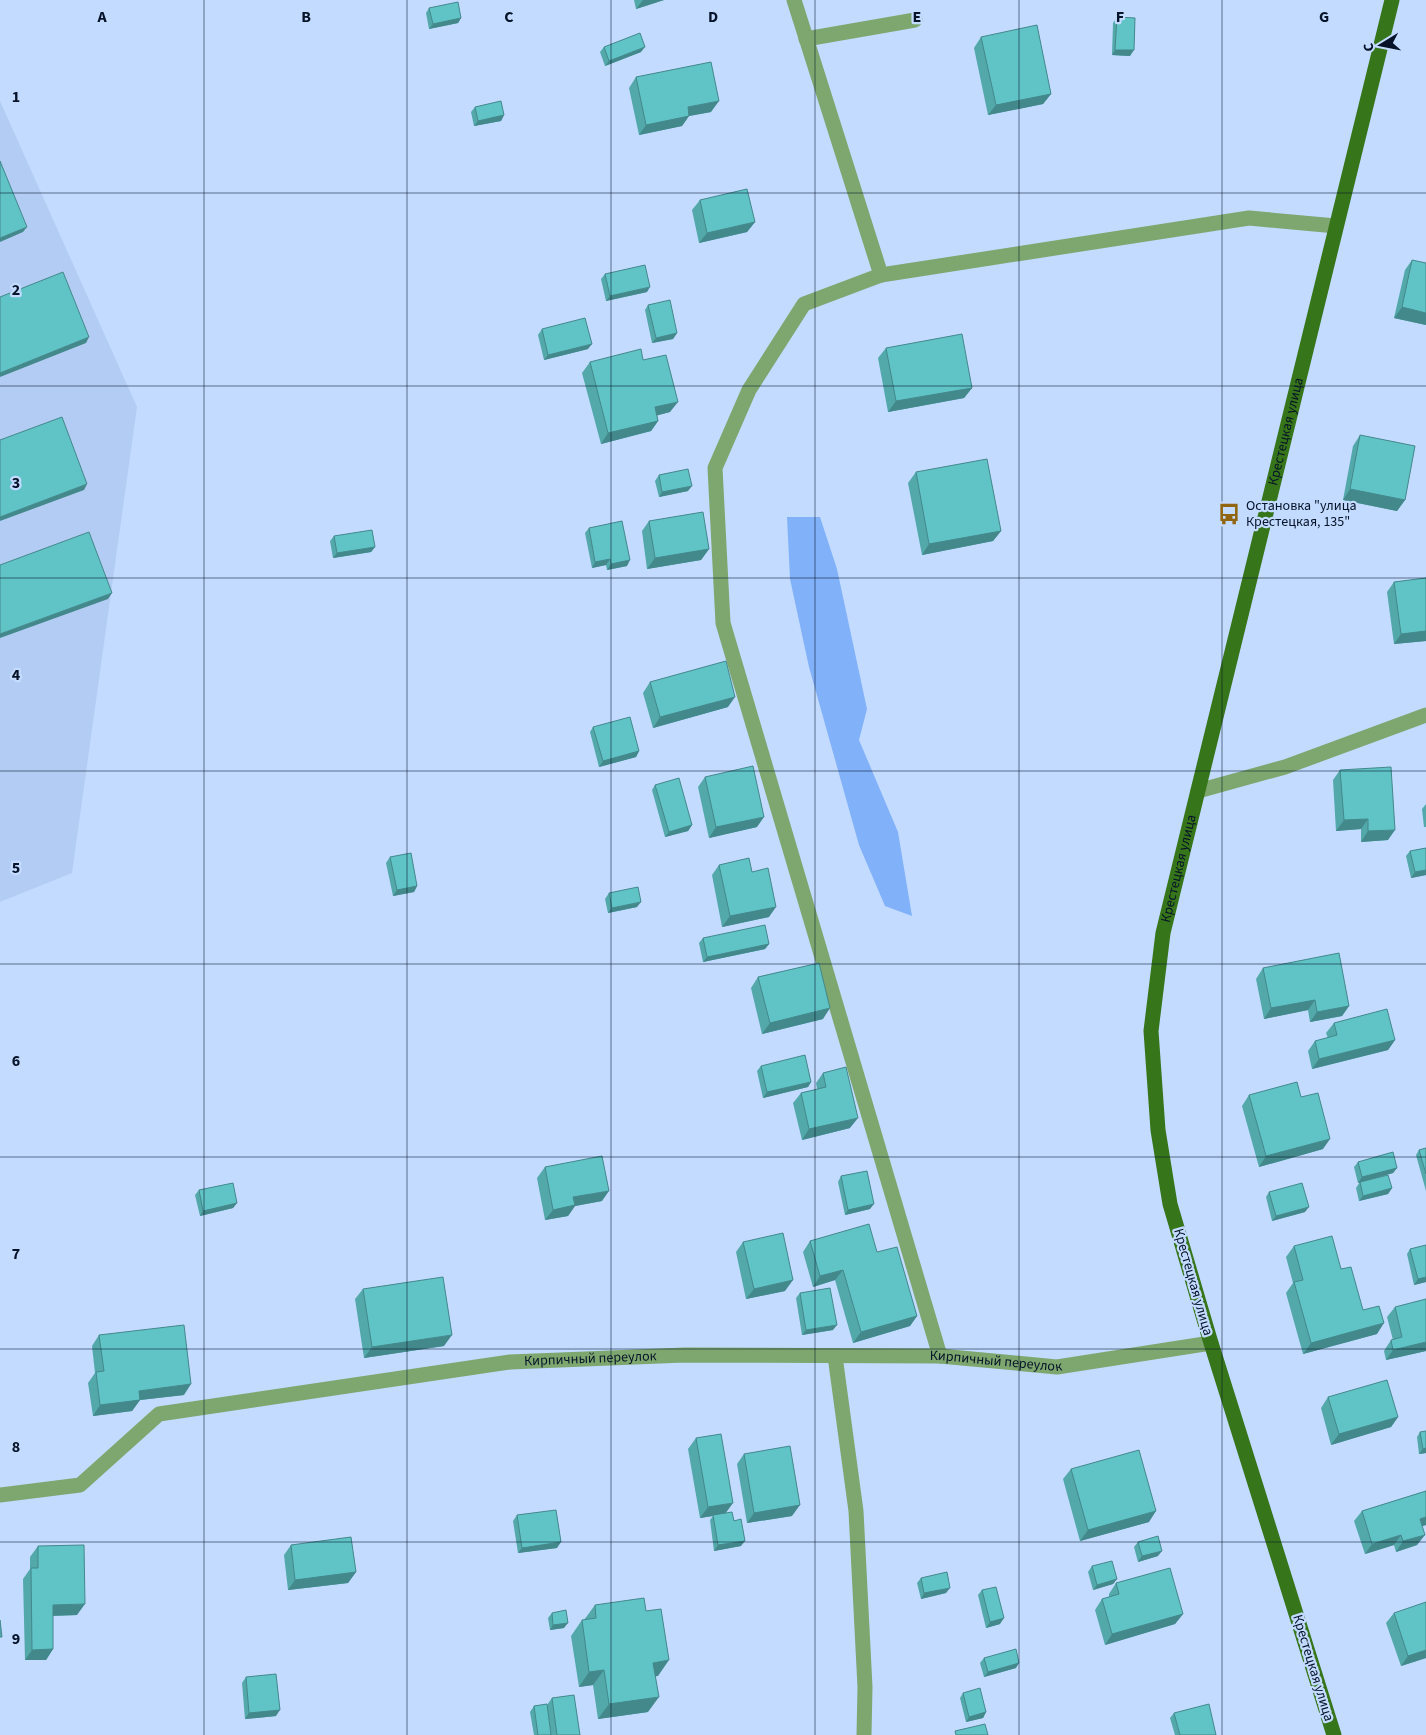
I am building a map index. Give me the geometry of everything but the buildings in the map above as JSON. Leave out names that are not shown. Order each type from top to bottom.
[{"type":"main road","name":"Крестецкая улица","points":[[1334,1735],[1211,1343],[1170,1204],[1158,1130],[1151,1031],[1163,933],[1392,0]]},
{"type":"street","points":[[794,0],[881,275]]},
{"type":"street","points":[[806,39],[915,20]]},
{"type":"street","points":[[940,1356],[723,623],[716,468],[748,390],[804,304],[881,275],[1249,218],[1336,226]]},
{"type":"street","points":[[1198,791],[1285,767],[1426,715]]},
{"type":"street","name":"Кирпичный переулок","points":[[0,1495],[80,1485],[159,1414],[510,1362],[685,1355],[940,1356],[1057,1367],[1211,1343]]},
{"type":"street","points":[[835,1356],[856,1511],[865,1687],[864,1735]]},
{"type":"shaded area","points":[[0,101],[137,407],[72,873],[0,902]]},
{"type":"water","points":[[787,517],[820,517],[837,569],[867,709],[859,740],[898,832],[912,916],[885,906],[859,845],[809,667],[790,579]]},
{"type":"place","name":"Остановка \"улица Крестецкая, 135\"","points":[[1229,514]]}]
